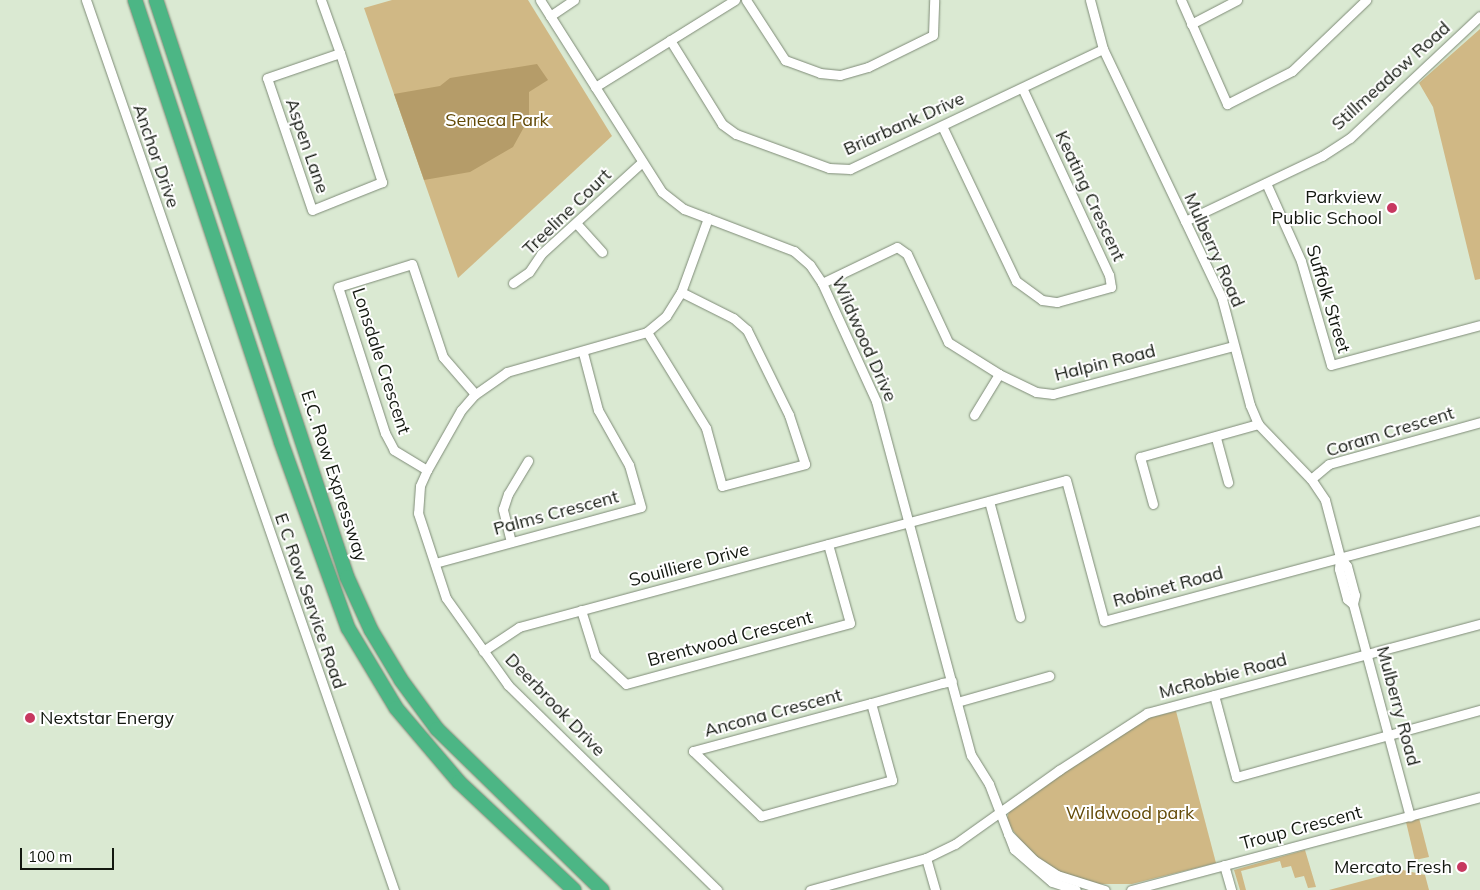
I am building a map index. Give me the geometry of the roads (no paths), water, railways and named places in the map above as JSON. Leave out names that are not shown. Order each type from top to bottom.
[{"type":"highway","name":"E.C. Row Expressway","points":[[136,0],[284,451],[348,628],[396,708],[459,782],[574,890]]},
{"type":"highway","name":"E.C. Row Expressway","points":[[156,0],[347,577],[371,630],[401,680],[437,729],[602,890]]},
{"type":"street","name":"Anchor Drive","points":[[86,0],[196,323]]},
{"type":"street","name":"Aspen Lane","points":[[321,0],[340,53],[382,182],[312,210],[267,78],[340,53]]},
{"type":"street","name":"Wildwood Drive","points":[[540,0],[641,163],[662,192],[684,209],[794,251],[810,265],[822,283],[876,401],[971,754],[989,784],[998,812],[1008,834]]},
{"type":"street","points":[[550,16],[574,0]]},
{"type":"street","points":[[594,87],[735,0]]},
{"type":"street","points":[[746,0],[785,60],[820,73],[840,75],[868,67],[933,35],[934,0]]},
{"type":"street","name":"Mulberry Road","points":[[1090,0],[1103,49],[1222,300],[1250,405],[1258,424],[1311,478],[1325,500],[1340,558],[1347,566],[1355,595],[1354,604],[1410,816]]},
{"type":"street","points":[[1181,0],[1227,104],[1292,71],[1366,0]]},
{"type":"street","points":[[1191,24],[1237,0]]},
{"type":"street","name":"Stillmeadow Road","points":[[1185,222],[1322,156],[1350,138],[1480,16]]},
{"type":"street","name":"Briarbank Drive","points":[[670,40],[722,124],[736,134],[829,168],[850,169],[1103,49]]},
{"type":"street","name":"Keating Crescent","points":[[942,126],[1016,281],[1042,300],[1057,302],[1111,287],[1109,275],[1022,88]]},
{"type":"street","name":"Treeline Court","points":[[513,283],[528,272],[541,254],[641,163]]},
{"type":"street","name":"Suffolk Street","points":[[1266,183],[1302,261],[1331,366],[1480,326]]},
{"type":"street","name":"Deerbrook Drive","points":[[708,218],[682,292],[666,316],[647,332],[583,352],[507,372],[475,394],[461,410],[427,470],[420,486],[418,513],[446,598],[508,685],[717,890]]},
{"type":"street","points":[[576,223],[602,252]]},
{"type":"street","name":"Halpin Road","points":[[822,283],[898,247],[907,254],[948,342],[999,374],[1036,392],[1053,394],[1234,346]]},
{"type":"street","name":"Lonsdale Crescent","points":[[427,470],[394,450],[385,433],[338,287],[412,264],[443,357],[475,394]]},
{"type":"street","points":[[647,332],[706,428],[722,486],[805,464],[789,415],[747,330],[734,318],[682,292]]},
{"type":"street","name":"E C Row Service Road","points":[[196,323],[394,890]]},
{"type":"street","name":"Palms Crescent","points":[[434,563],[641,508],[629,465],[598,410],[583,352]]},
{"type":"street","points":[[974,415],[999,374]]},
{"type":"street","name":"Coram Crescent","points":[[1311,478],[1328,464],[1480,422]]},
{"type":"street","points":[[1153,504],[1140,457],[1216,438],[1258,424]]},
{"type":"street","points":[[1216,438],[1228,482]]},
{"type":"street","points":[[511,542],[503,509],[508,494],[528,461]]},
{"type":"street","name":"Robinet Road","points":[[910,522],[1066,480],[1104,621],[1480,520]]},
{"type":"street","points":[[989,501],[1020,617]]},
{"type":"street","name":"Souilliere Drive","points":[[483,651],[519,627],[910,522]]},
{"type":"street","name":"Brentwood Crescent","points":[[581,610],[595,655],[626,684],[850,623],[828,544]]},
{"type":"street","name":"McRobbie Road","points":[[810,890],[926,858],[955,844],[998,812],[1132,720],[1214,695],[1480,624]]},
{"type":"street","points":[[957,702],[1049,676]]},
{"type":"street","name":"Ancona Crescent","points":[[871,703],[892,780],[761,816],[693,751],[952,681]]},
{"type":"street","points":[[1214,695],[1236,777],[1480,710]]},
{"type":"street","name":"Troup Crescent","points":[[1131,890],[1480,797]]},
{"type":"street","points":[[1008,834],[1014,849],[1031,867],[1052,882],[1076,890]]},
{"type":"street","points":[[1008,834],[1034,860],[1057,875],[1105,890]]},
{"type":"street","points":[[926,858],[935,890]]},
{"type":"street","points":[[1224,866],[1230,890]]},
{"type":"place","name":"Parkview Public School","points":[[1392,208]]},
{"type":"place","name":"Nextstar Energy","points":[[30,718]]},
{"type":"place","name":"Mercato Fresh","points":[[1462,867]]},
{"type":"park label","name":"Seneca Park","points":[[497,120]]},
{"type":"park label","name":"Wildwood park","points":[[1130,813]]}]
